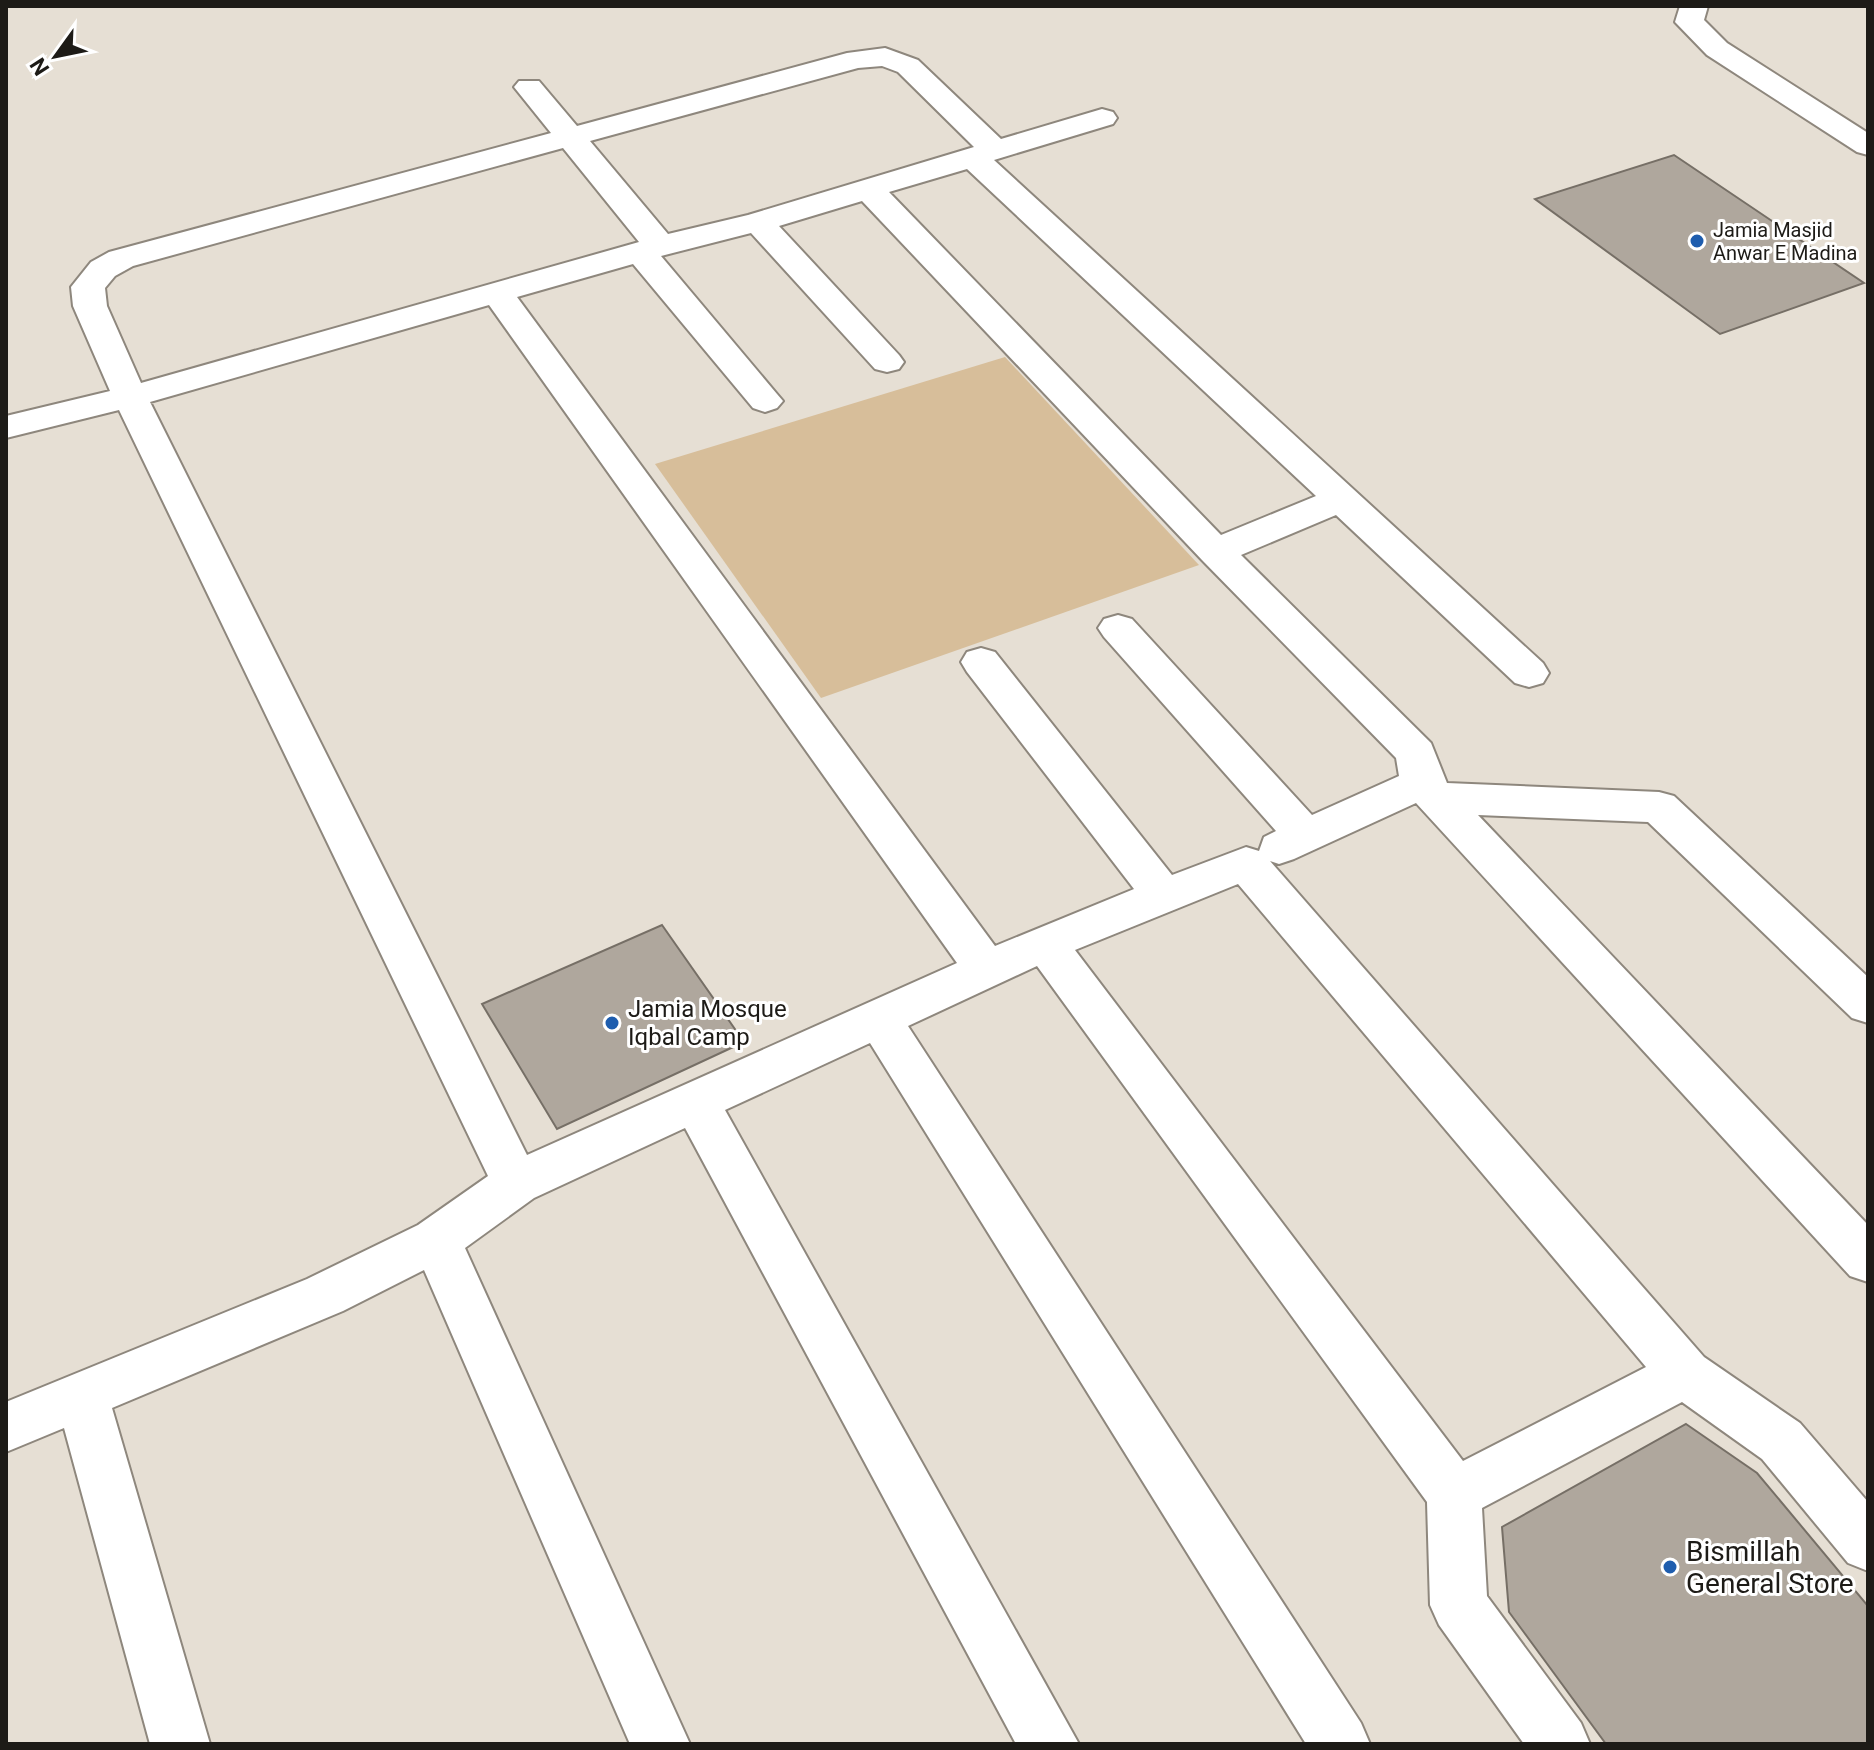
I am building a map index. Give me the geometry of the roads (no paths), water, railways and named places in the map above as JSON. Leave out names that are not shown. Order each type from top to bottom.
[{"type":"street","points":[[1694,6],[1689,22],[1717,49],[1868,146]]},
{"type":"street","points":[[516,1183],[130,397],[90,306],[88,287],[112,264],[567,136],[857,59],[885,57],[908,66],[984,154],[1341,500],[1529,673]]},
{"type":"street","points":[[529,87],[765,401]]},
{"type":"street","points":[[6,427],[130,397],[650,249],[758,222],[1102,118]]},
{"type":"street","points":[[867,188],[1215,551],[1416,753],[1430,791],[1868,1260]]},
{"type":"street","points":[[758,222],[887,362]]},
{"type":"street","points":[[498,294],[987,970]]},
{"type":"street","points":[[1215,551],[1341,500]]},
{"type":"street","points":[[1118,628],[1305,836]]},
{"type":"street","points":[[981,662],[1164,896]]},
{"type":"street","points":[[6,1427],[325,1295],[436,1240],[516,1183],[1045,943],[1246,863],[1305,836],[1430,791],[1659,807],[1868,1005]]},
{"type":"street","points":[[1246,863],[1685,1374],[1781,1441],[1868,1544]]},
{"type":"street","points":[[1045,943],[1454,1494],[1459,1605],[1560,1744]]},
{"type":"street","points":[[879,1019],[1340,1744]]},
{"type":"street","points":[[696,1102],[1049,1744]]},
{"type":"street","points":[[436,1240],[660,1744]]},
{"type":"street","points":[[1454,1494],[1685,1374]]},
{"type":"street","points":[[82,1396],[180,1744]]},
{"type":"place","name":"Jamia Masjid Anwar E Madina","points":[[1697,241]]},
{"type":"place","name":"Jamia Mosque Iqbal Camp","points":[[612,1023]]},
{"type":"place","name":"Bismillah General Store","points":[[1670,1567]]}]
